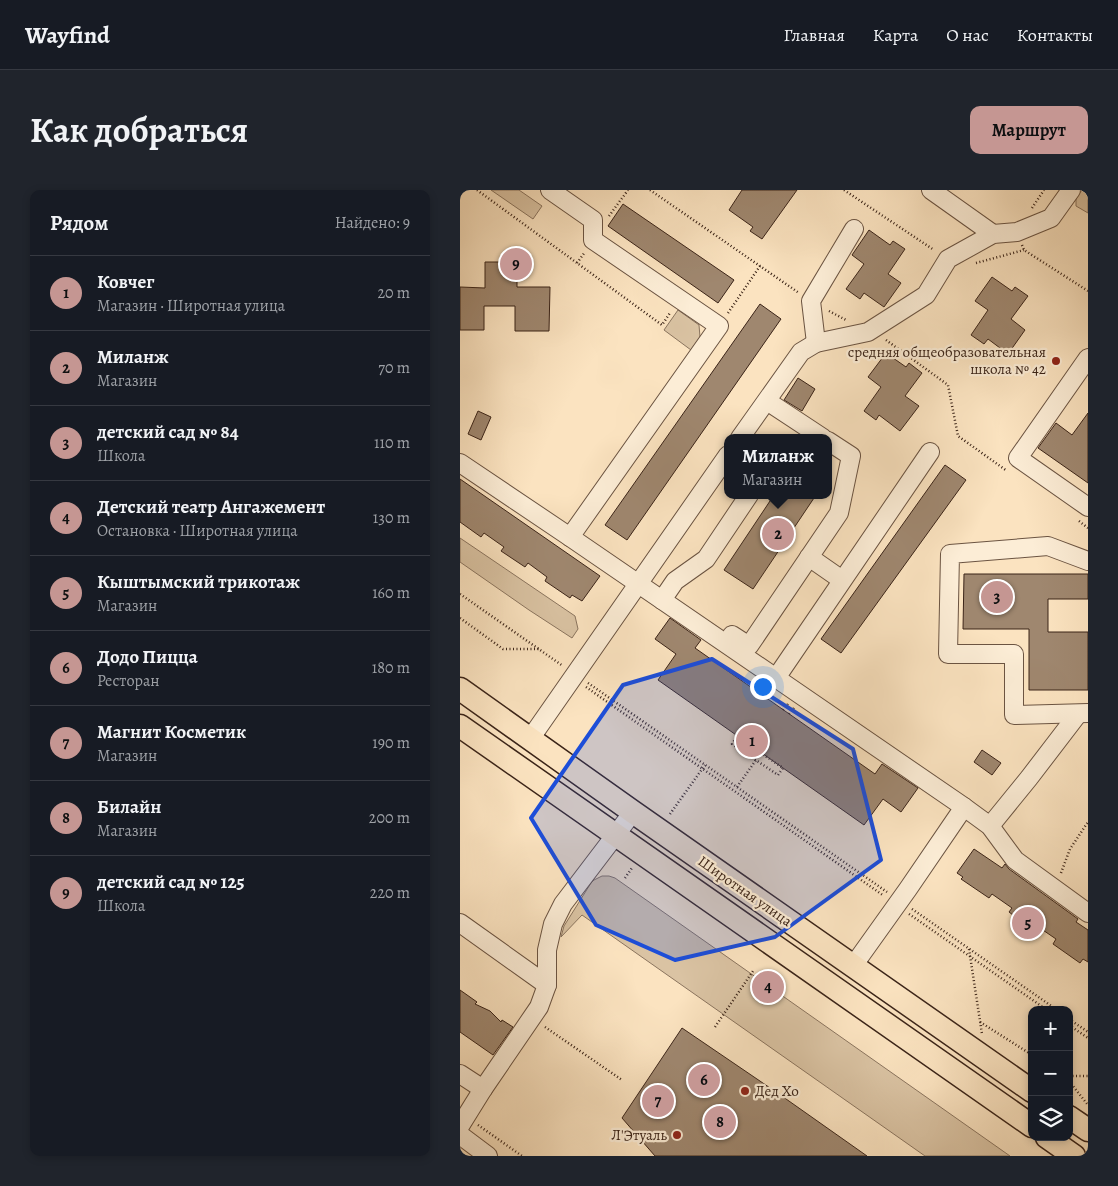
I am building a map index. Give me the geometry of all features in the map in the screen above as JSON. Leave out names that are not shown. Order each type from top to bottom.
[{"type":"main road","name":"Широтная улица","points":[[460,689],[1028,1088]]},
{"type":"main road","name":"Широтная улица","points":[[460,726],[1028,1123]]},
{"type":"main road","points":[[1073,1120],[1088,1130]]},
{"type":"main road","points":[[1053,1141],[1074,1156]]},
{"type":"street","points":[[550,190],[593,220],[593,240],[718,326],[570,537]]},
{"type":"street","points":[[931,190],[993,234]]},
{"type":"street","points":[[743,434],[801,352],[816,343],[868,332],[926,295],[948,259],[993,234],[1017,232],[1051,218],[1072,190]]},
{"type":"street","points":[[816,343],[811,301],[854,229]]},
{"type":"street","points":[[1088,358],[1018,458],[1088,507]]},
{"type":"street","points":[[767,400],[817,434]]},
{"type":"street","points":[[460,463],[638,584],[665,596],[749,646],[839,514],[851,456],[832,444]]},
{"type":"street","points":[[776,678],[930,452]]},
{"type":"street","points":[[530,739],[724,462]]},
{"type":"street","points":[[665,596],[675,581],[706,559],[746,499]]},
{"type":"street","points":[[1083,714],[1014,715],[1014,654],[948,654],[950,554],[1048,546],[1088,561]]},
{"type":"street","points":[[809,557],[842,580]]},
{"type":"street","points":[[665,596],[776,678],[990,826],[1015,860],[1088,913]]},
{"type":"street","points":[[990,826],[1083,714]]},
{"type":"street","points":[[852,966],[964,807]]},
{"type":"street","points":[[463,1121],[539,1007],[547,985],[547,950],[553,924],[563,904],[633,812]]},
{"type":"street","points":[[460,922],[547,985]]},
{"type":"street","points":[[460,1074],[483,1090]]},
{"type":"street","points":[[460,1135],[488,1156]]},
{"type":"path","points":[[477,190],[662,325]]},
{"type":"path","points":[[650,190],[811,301],[868,332],[883,338],[948,385],[958,436]]},
{"type":"path","points":[[844,190],[948,259]]},
{"type":"path","points":[[1044,190],[1017,232],[1024,250],[1088,291]]},
{"type":"path","points":[[970,265],[1024,250]]},
{"type":"path","points":[[718,326],[760,266]]},
{"type":"path","points":[[460,594],[703,769],[1051,1006]]},
{"type":"path","points":[[460,618],[503,649],[540,650]]},
{"type":"path","points":[[574,676],[737,787],[1041,1006]]},
{"type":"path","points":[[783,710],[788,704]]},
{"type":"path","points":[[789,714],[794,708]]},
{"type":"path","points":[[737,737],[782,768],[778,775],[756,760],[732,744],[737,737]]},
{"type":"path","points":[[737,787],[756,760]]},
{"type":"path","points":[[670,814],[705,765]]},
{"type":"path","points":[[1056,890],[1070,849],[1088,822]]},
{"type":"path","points":[[969,949],[986,1059]]},
{"type":"path","points":[[715,1027],[753,971]]},
{"type":"path","points":[[532,1018],[622,1080]]},
{"type":"path","points":[[1073,1021],[1088,1032]]},
{"type":"path","points":[[980,1022],[1028,1052]]},
{"type":"path","points":[[1073,1028],[1088,1038]]},
{"type":"path","points":[[1073,1076],[1088,1076]]},
{"type":"path","points":[[1073,1086],[1088,1104]]},
{"type":"path","points":[[463,1121],[522,1156]]},
{"type":"highlighted area","points":[[712,659],[853,749],[881,860],[775,937],[675,960],[596,925],[531,818],[623,685]]},
{"type":"shaded area","points":[[491,190],[519,190],[542,206],[533,219]]},
{"type":"shaded area","points":[[1082,190],[1088,190],[1088,213],[1076,206],[1076,198]]},
{"type":"shaded area","points":[[678,310],[699,325],[700,337],[691,350],[664,330]]},
{"type":"shaded area","points":[[460,538],[575,616],[578,629],[572,638],[460,562]]},
{"type":"shaded area","points":[[602,876],[615,878],[1010,1156],[925,1156],[582,915],[561,937],[564,926],[591,883]]},
{"type":"building","points":[[742,190],[797,190],[762,239],[750,231],[753,227],[729,210]]},
{"type":"building","points":[[623,204],[734,280],[718,303],[608,226]]},
{"type":"building","points":[[869,230],[890,245],[893,241],[905,249],[888,274],[901,283],[884,307],[864,293],[860,299],[846,289],[864,264],[852,255]]},
{"type":"building","points":[[485,262],[517,262],[517,287],[550,287],[549,331],[515,331],[515,306],[484,306],[484,330],[460,330],[460,287],[485,288]]},
{"type":"building","points":[[992,277],[1012,291],[1015,287],[1028,296],[1011,319],[1025,330],[1008,354],[988,339],[984,344],[971,335],[988,310],[975,301]]},
{"type":"building","points":[[760,304],[781,319],[627,540],[605,525]]},
{"type":"building","points":[[886,353],[906,367],[909,363],[922,373],[905,396],[919,406],[900,431],[879,415],[876,420],[864,411],[881,387],[868,377]]},
{"type":"building","points":[[798,378],[815,389],[802,411],[784,400]]},
{"type":"building","points":[[478,411],[491,417],[481,440],[468,434]]},
{"type":"building","points":[[1088,413],[1088,483],[1038,448],[1056,423],[1072,435]]},
{"type":"building","points":[[945,465],[966,480],[841,653],[821,639]]},
{"type":"building","points":[[460,479],[600,576],[582,601],[572,595],[570,598],[545,581],[547,577],[528,563],[525,567],[501,551],[504,547],[484,533],[481,537],[460,522]]},
{"type":"building","points":[[771,499],[813,499],[753,589],[724,570]]},
{"type":"building","points":[[964,574],[1088,574],[1088,599],[1048,599],[1048,632],[1088,632],[1088,690],[1029,690],[1029,629],[963,629]]},
{"type":"building","points":[[670,618],[701,640],[695,648],[875,774],[882,764],[918,788],[901,812],[883,799],[864,825],[658,680],[676,654],[655,639]]},
{"type":"building","points":[[982,750],[1001,763],[992,775],[974,762]]},
{"type":"building","points":[[974,849],[1002,868],[1005,864],[1009,869],[1078,919],[1076,922],[1088,930],[1088,962],[1083,959],[1080,963],[1053,944],[1056,939],[1037,926],[1034,931],[1009,912],[1012,908],[992,894],[989,898],[961,879],[963,877],[957,873]]},
{"type":"building","points":[[460,990],[477,1002],[475,1004],[490,1011],[501,1022],[502,1020],[513,1027],[493,1055],[460,1032]]},
{"type":"building","points":[[682,1028],[867,1156],[655,1156],[622,1118]]},
{"type":"place","name":"детский сад № 125","points":[[516,264]]},
{"type":"place","name":"средняя общеобразовательная школа № 42","points":[[1056,361]]},
{"type":"place","name":"Миланж","points":[[778,534]]},
{"type":"place","name":"детский сад № 84","points":[[997,597]]},
{"type":"place","name":"Ковчег","points":[[752,741]]},
{"type":"place","name":"Кыштымский трикотаж","points":[[1028,923]]},
{"type":"place","name":"Детский театр Ангажемент","points":[[768,987]]},
{"type":"place","name":"Додо Пицца","points":[[704,1080]]},
{"type":"place","name":"Дед Хо","points":[[745,1091]]},
{"type":"place","name":"Магнит Косметик","points":[[658,1101]]},
{"type":"place","name":"Билайн","points":[[720,1122]]},
{"type":"place","name":"Л'Этуаль","points":[[677,1135]]}]
